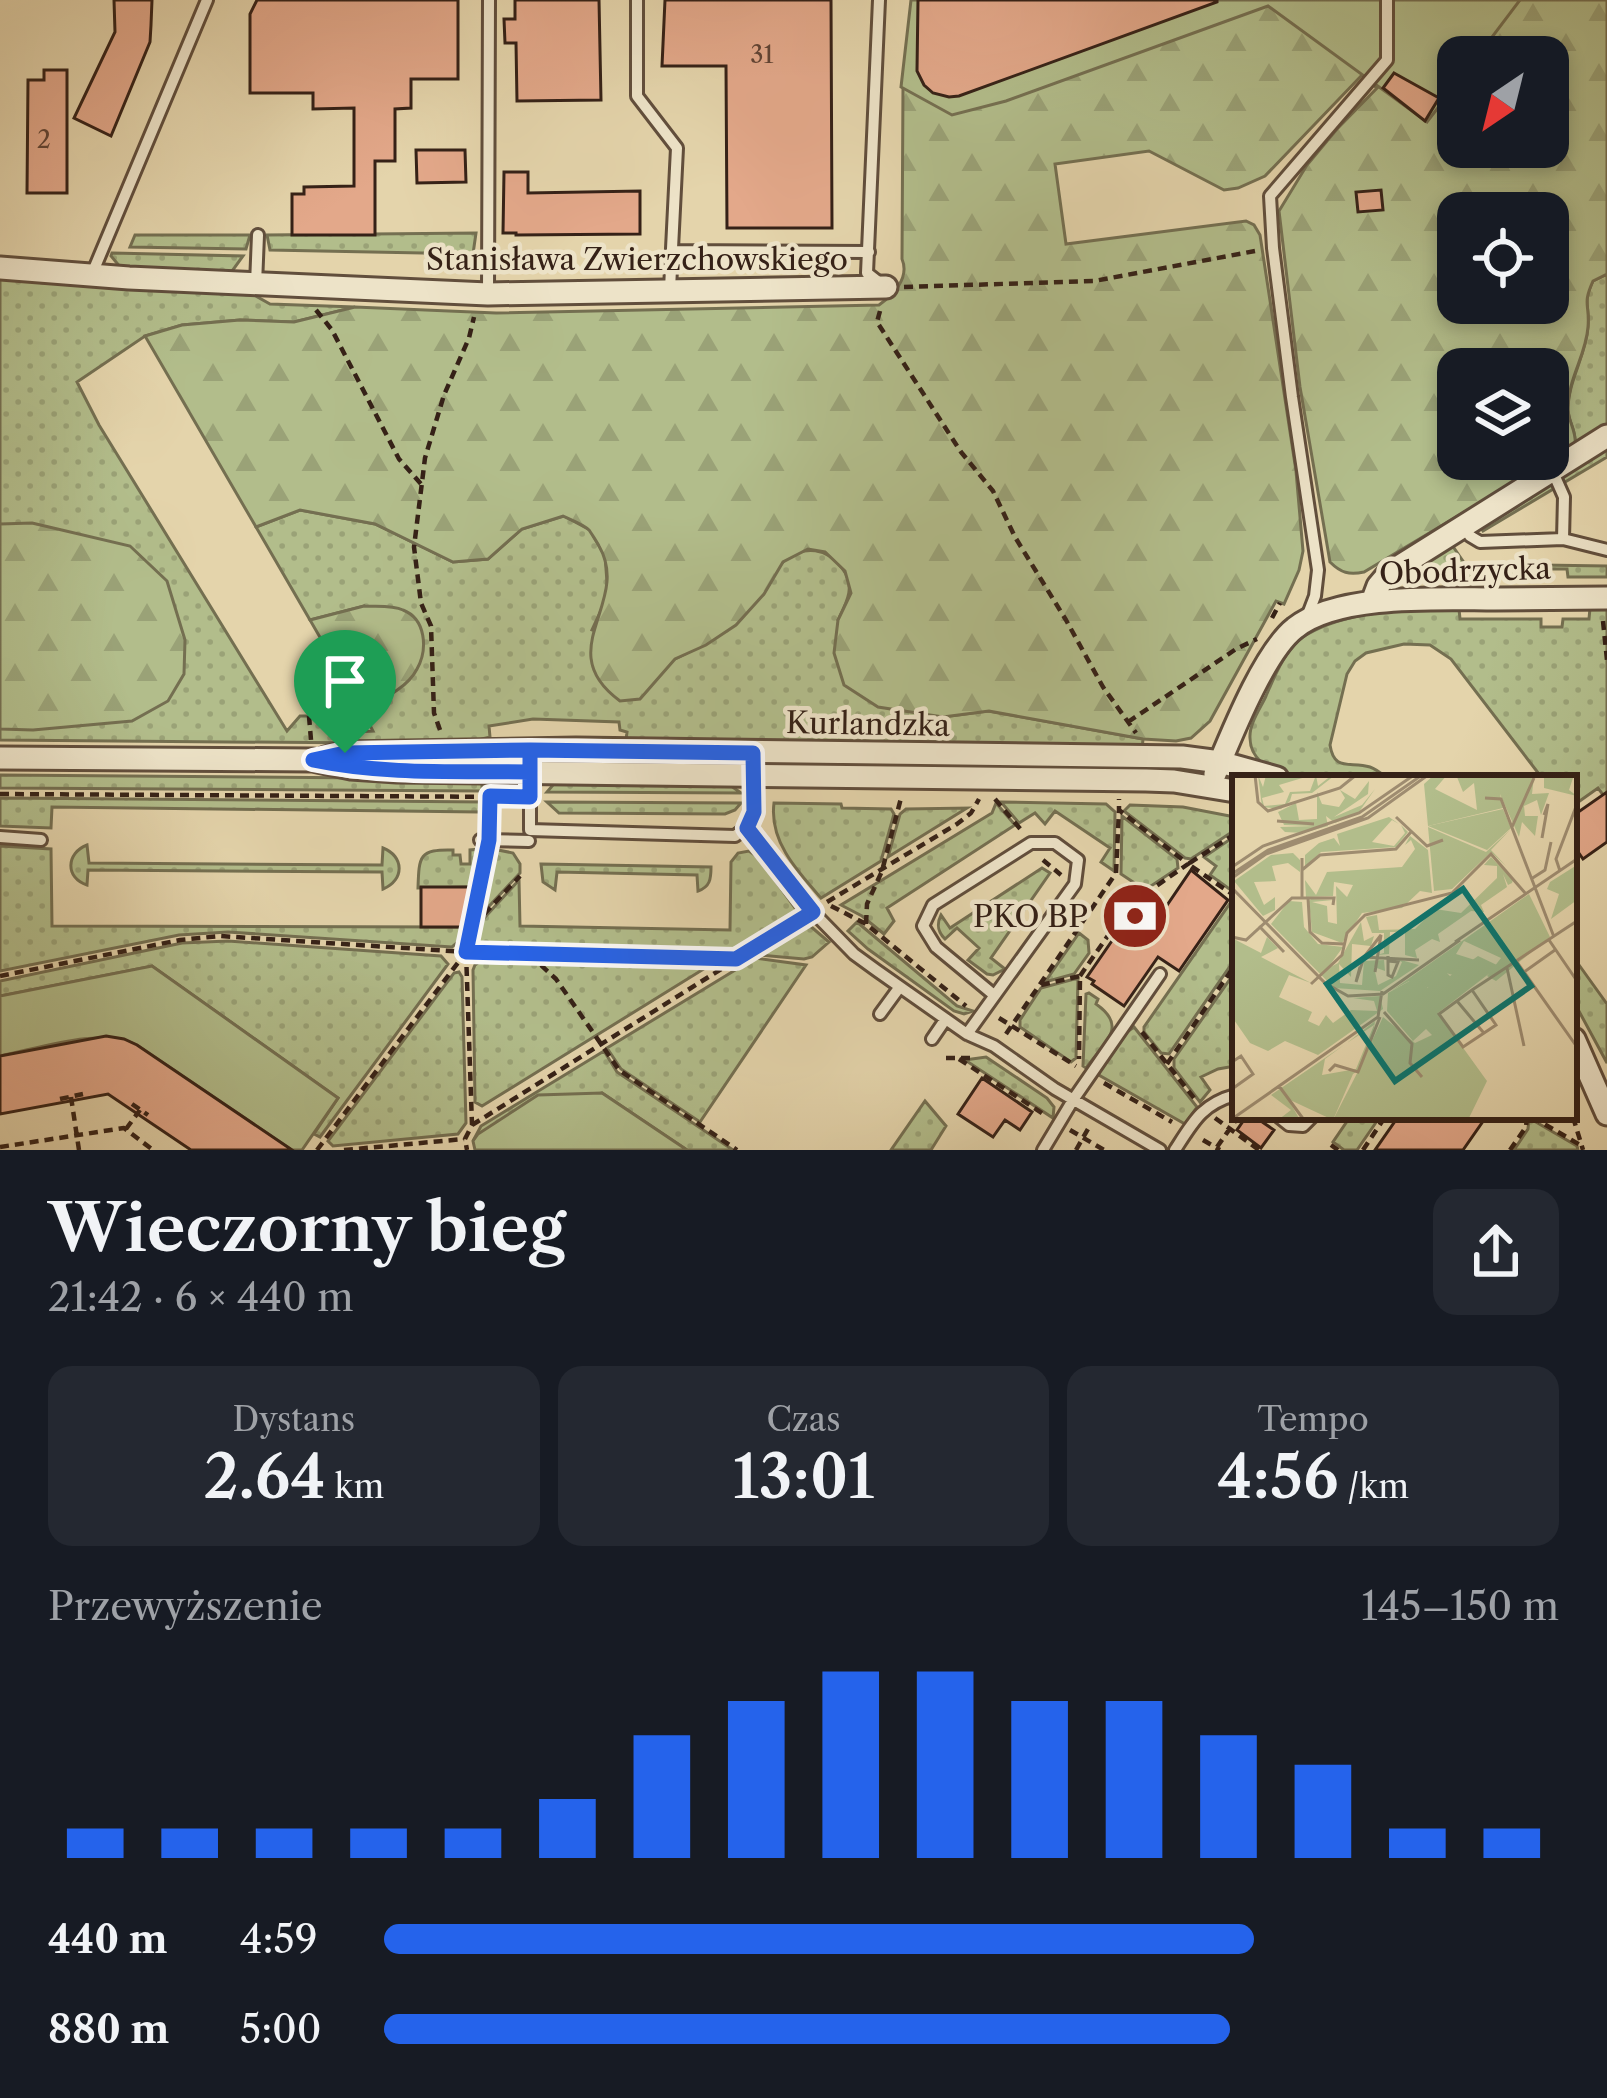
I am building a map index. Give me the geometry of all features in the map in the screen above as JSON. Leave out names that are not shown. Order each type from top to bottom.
[{"type":"street","name":"Stanisława Zwierzchowskiego","points":[[0,268],[484,294],[886,287]]},
{"type":"street","points":[[1569,459],[1607,436]]},
{"type":"street","points":[[1372,602],[1389,573],[1536,480]]},
{"type":"street","name":"Obodrzycka","points":[[1306,620],[1342,608],[1411,599],[1605,598]]},
{"type":"street","points":[[1210,786],[1273,653],[1306,620]]},
{"type":"street","name":"Kurlandzka","points":[[0,758],[313,760],[374,770],[530,761],[753,764],[1182,757],[1266,775]]},
{"type":"street","name":"Kurlandzka","points":[[753,764],[1174,781],[1232,790]]},
{"type":"street","points":[[1577,1046],[1607,1114]]},
{"type":"lane","points":[[92,274],[207,0]]},
{"type":"lane","points":[[484,294],[489,0]]},
{"type":"lane","points":[[637,0],[637,96],[676,148],[670,291]]},
{"type":"lane","points":[[879,0],[867,273],[886,287]]},
{"type":"lane","points":[[1306,620],[1318,570],[1273,248],[1270,196],[1387,60],[1387,0]]},
{"type":"lane","points":[[256,284],[258,235]]},
{"type":"lane","points":[[673,251],[868,252]]},
{"type":"lane","points":[[1556,480],[1564,497],[1563,539]]},
{"type":"lane","points":[[1463,524],[1480,542],[1563,539],[1607,550]]},
{"type":"lane","points":[[530,761],[530,830],[719,836],[735,836],[747,828],[754,812],[753,764]]},
{"type":"lane","points":[[747,828],[813,912],[854,954],[945,1020],[1160,1150]]},
{"type":"lane","points":[[0,837],[41,840]]},
{"type":"lane","points":[[485,840],[529,841]]},
{"type":"lane","points":[[967,1034],[1075,884],[1078,860],[1055,843],[1030,843],[933,905],[923,926],[937,947],[994,995]]},
{"type":"lane","points":[[1043,1150],[1160,974]]},
{"type":"lane","points":[[880,1015],[899,988]]},
{"type":"lane","points":[[932,1040],[945,1020]]},
{"type":"lane","points":[[1174,1150],[1203,1110],[1232,1096]]},
{"type":"path","name":"Stanisława Zwierzchowskiego","points":[[886,287],[1094,281],[1273,248]]},
{"type":"path","points":[[308,286],[317,314],[332,330],[399,459],[422,484]]},
{"type":"path","points":[[886,287],[878,322],[961,452],[993,491],[1103,688],[1143,743]]},
{"type":"path","points":[[446,737],[434,713],[431,626],[421,603],[414,547],[424,458],[484,294]]},
{"type":"path","points":[[1605,598],[1607,660]]},
{"type":"path","points":[[1271,620],[1280,603]]},
{"type":"path","points":[[1255,648],[1262,636]]},
{"type":"path","points":[[1128,722],[1231,654]]},
{"type":"path","points":[[0,794],[530,797]]},
{"type":"path","points":[[467,1150],[465,1139],[472,1125],[466,952],[490,796]]},
{"type":"path","points":[[866,924],[901,798]]},
{"type":"path","points":[[472,1125],[957,824],[979,799]]},
{"type":"path","points":[[946,1058],[984,1057],[1000,1042],[1116,873],[1119,799]]},
{"type":"path","points":[[1119,810],[1232,894]]},
{"type":"path","points":[[1080,976],[1118,921],[1149,891],[1232,836]]},
{"type":"path","points":[[470,929],[520,876]]},
{"type":"path","points":[[0,976],[220,935],[466,952],[736,959]]},
{"type":"path","points":[[317,1150],[466,952]]},
{"type":"path","points":[[529,954],[556,979],[619,1070],[737,1150]]},
{"type":"path","points":[[1167,1064],[1232,969]]},
{"type":"path","points":[[1130,1017],[1203,1110],[1259,1150]]},
{"type":"path","points":[[959,1059],[1104,1150]]},
{"type":"path","points":[[1090,1074],[1218,1149],[1236,1120]]},
{"type":"path","points":[[60,1099],[83,1094]]},
{"type":"path","points":[[71,1097],[80,1150]]},
{"type":"path","points":[[132,1104],[148,1115]]},
{"type":"path","points":[[126,1130],[140,1110]]},
{"type":"path","points":[[1363,1150],[1383,1120]]},
{"type":"path","points":[[1510,1150],[1528,1120]]},
{"type":"path","points":[[1534,1120],[1583,1148]]},
{"type":"path","points":[[0,1147],[126,1130],[153,1150]]},
{"type":"path","points":[[344,1150],[465,1139]]},
{"type":"path","points":[[1331,1145],[1338,1150]]},
{"type":"green space","points":[[911,0],[1520,0],[1493,36],[1437,36],[1437,109],[1427,122],[1268,6],[1006,101],[952,115],[901,87]]},
{"type":"green space","points":[[912,0],[1607,0],[1607,274],[1593,281],[1590,289],[1587,338],[1569,399],[1569,348],[1437,348],[1437,480],[1518,480],[1364,572],[1346,572],[1330,562],[1300,387],[1279,211],[1307,165],[1377,88],[1362,75],[1265,176],[1238,188],[1224,190],[1149,151],[1055,164],[1066,244],[1246,221],[1260,235],[1296,471],[1303,551],[1284,604],[1276,601],[1210,721],[1191,738],[1143,739],[989,711],[943,717],[878,707],[844,685],[834,653],[838,620],[851,593],[845,571],[825,552],[808,549],[783,562],[764,594],[736,625],[675,659],[640,699],[620,701],[600,682],[592,663],[591,645],[607,567],[586,528],[563,516],[522,529],[488,559],[453,562],[375,524],[300,510],[256,527],[145,336],[182,325],[294,322],[355,307],[496,313],[879,305],[902,279],[903,86]]},
{"type":"green space","points":[[476,233],[473,254],[270,250],[267,235]]},
{"type":"green space","points":[[135,235],[250,235],[246,249],[130,247]]},
{"type":"green space","points":[[112,253],[243,256],[230,274],[121,268]]},
{"type":"green space","points":[[1607,274],[1607,457],[1569,480],[1569,450],[1575,446],[1575,436],[1569,399],[1587,338],[1593,281]]},
{"type":"green space","points":[[0,278],[254,295],[270,304],[355,307],[294,322],[182,325],[145,336],[77,382],[287,731],[300,716],[318,716],[331,733],[373,731],[362,710],[396,690],[364,606],[310,620],[256,527],[300,510],[375,524],[453,562],[488,559],[522,529],[564,516],[590,530],[605,556],[608,595],[592,630],[675,659],[709,640],[748,608],[785,560],[800,552],[823,553],[836,561],[849,581],[838,620],[943,717],[988,711],[1143,739],[1142,750],[626,740],[627,732],[620,730],[619,722],[533,719],[489,726],[490,737],[481,744],[0,740]]},
{"type":"green space","points":[[1569,414],[1575,436],[1575,446],[1569,450]]},
{"type":"green space","points":[[1518,480],[1568,480],[1452,545],[1465,564],[1607,566],[1607,577],[1568,577],[1567,569],[1546,569],[1545,577],[1417,578],[1402,549]]},
{"type":"green space","points":[[32,523],[130,546],[167,581],[185,640],[184,674],[168,701],[132,721],[0,729],[0,524]]},
{"type":"green space","points":[[364,606],[394,607],[411,614],[423,644],[413,676],[362,710],[310,620]]},
{"type":"green space","points":[[1590,608],[1607,608],[1607,800],[1598,788],[1577,803],[1577,775],[1540,775],[1451,659],[1430,645],[1404,644],[1366,653],[1347,674],[1332,753],[1339,762],[1370,767],[1382,775],[1285,774],[1255,755],[1251,727],[1282,662],[1299,640],[1323,626],[1420,610],[1459,609],[1460,619],[1541,619],[1541,627],[1562,627],[1563,619],[1589,619]]},
{"type":"green space","points":[[0,775],[482,779],[482,791],[0,788]]},
{"type":"green space","points":[[561,781],[727,783],[741,793],[547,792]]},
{"type":"green space","points":[[0,798],[485,802],[484,829],[480,812],[52,807],[51,828],[0,826]]},
{"type":"green space","points":[[547,802],[741,803],[725,814],[559,813]]},
{"type":"green space","points":[[1001,802],[1106,804],[1115,812],[1114,871],[1101,862],[1110,848],[1055,811],[1045,824],[1035,813],[1019,823]]},
{"type":"green space","points":[[774,803],[891,809],[894,814],[881,861],[821,898],[780,843]]},
{"type":"green space","points":[[996,803],[1015,825],[887,908],[894,921],[884,934],[841,905],[992,813]]},
{"type":"green space","points":[[1130,805],[1183,807],[1232,816],[1232,832],[1191,859],[1185,858],[1124,811]]},
{"type":"green space","points":[[967,808],[888,857],[900,814],[906,809]]},
{"type":"green space","points":[[1122,816],[1177,859],[1178,868],[1145,890],[1121,874]]},
{"type":"green space","points":[[1232,838],[1232,891],[1210,875],[1216,866],[1204,857]]},
{"type":"green space","points":[[87,845],[89,863],[382,865],[383,848],[395,857],[399,868],[395,880],[383,889],[382,872],[88,870],[87,885],[75,877],[71,865],[75,854]]},
{"type":"green space","points":[[0,846],[51,849],[52,926],[461,927],[470,887],[418,888],[421,862],[427,853],[453,850],[461,864],[470,864],[470,850],[482,849],[464,937],[452,947],[228,932],[179,935],[0,971]]},
{"type":"green space","points":[[493,849],[513,853],[520,873],[478,918]]},
{"type":"green space","points":[[749,851],[798,912],[728,954],[482,949],[476,945],[476,927],[519,880],[520,926],[730,930],[731,862],[738,853]]},
{"type":"green space","points":[[541,864],[711,867],[711,871],[707,885],[698,891],[697,875],[557,872],[555,890],[543,882]]},
{"type":"green space","points":[[1042,868],[1050,873],[991,958],[1005,969],[987,974],[968,960],[979,948],[957,928],[945,939],[941,934],[941,915],[950,928]]},
{"type":"green space","points":[[1231,902],[1232,963],[1169,1054],[1161,1053],[1144,1027]]},
{"type":"green space","points":[[857,922],[957,1006],[973,1011],[954,1011],[868,949],[848,931]]},
{"type":"green space","points":[[809,925],[829,942],[812,957],[760,955]]},
{"type":"green space","points":[[1079,933],[1088,940],[1089,953],[1074,974],[1045,982]]},
{"type":"green space","points":[[228,941],[441,956],[448,964],[320,1137],[314,1134],[338,1098],[152,966],[0,996],[0,981],[182,943]]},
{"type":"green space","points":[[755,958],[806,965],[700,1122],[621,1069],[607,1048]]},
{"type":"green space","points":[[483,959],[715,962],[482,1106],[475,1102],[473,970]]},
{"type":"green space","points":[[1577,962],[1607,1004],[1607,1063],[1577,1008]]},
{"type":"green space","points":[[152,966],[338,1098],[302,1150],[292,1150],[137,1045],[122,1040],[70,1041],[0,1056],[0,996]]},
{"type":"green space","points":[[459,972],[466,1123],[458,1134],[333,1146],[328,1141]]},
{"type":"green space","points":[[1232,976],[1232,1067],[1201,1077],[1210,1090],[1200,1102],[1174,1068],[1174,1059]]},
{"type":"green space","points":[[1078,978],[1076,1058],[1071,1062],[1020,1027],[1020,1020],[1041,988]]},
{"type":"green space","points":[[1089,993],[1098,999],[1096,1004],[1106,1012],[1112,1028],[1086,1068],[1083,1066]]},
{"type":"green space","points":[[1134,1027],[1197,1107],[1185,1124],[1097,1074]]},
{"type":"green space","points":[[604,1051],[617,1072],[733,1150],[687,1150],[602,1093],[478,1134],[473,1141],[481,1126]]},
{"type":"green space","points":[[986,1057],[1047,1098],[1054,1107],[1053,1118],[965,1060]]},
{"type":"green space","points":[[602,1093],[687,1150],[475,1150],[473,1141],[478,1134],[538,1095]]},
{"type":"green space","points":[[925,1101],[946,1126],[931,1150],[891,1150]]},
{"type":"green space","points":[[1348,1120],[1377,1121],[1357,1150],[1344,1150],[1333,1142]]},
{"type":"green space","points":[[1532,1120],[1578,1150],[1514,1150]]},
{"type":"building","points":[[114,0],[152,0],[150,42],[111,136],[74,118],[115,32]]},
{"type":"building","points":[[257,0],[458,0],[458,79],[411,79],[411,108],[395,109],[395,161],[375,161],[375,235],[292,235],[292,194],[304,194],[304,187],[354,186],[354,108],[313,109],[313,93],[250,93],[250,14]]},
{"type":"building","points":[[515,0],[599,0],[601,100],[517,101],[516,43],[505,43],[504,19],[515,19]]},
{"type":"building","points":[[665,0],[831,0],[832,228],[727,228],[726,66],[662,66]]},
{"type":"building","points":[[918,0],[1217,2],[949,97],[933,93],[917,71]]},
{"type":"building","points":[[44,70],[67,70],[67,193],[27,193],[28,80],[44,80]]},
{"type":"building","points":[[1394,73],[1437,97],[1437,101],[1425,121],[1383,88]]},
{"type":"building","points":[[416,150],[465,150],[466,182],[417,183]]},
{"type":"building","points":[[504,172],[528,172],[528,193],[640,191],[640,234],[503,233]]},
{"type":"building","points":[[1381,190],[1383,210],[1358,212],[1356,192]]},
{"type":"building","points":[[1607,792],[1607,842],[1583,859],[1577,850],[1577,813]]},
{"type":"building","points":[[1191,870],[1228,900],[1179,971],[1158,957],[1124,1006],[1087,977],[1136,906],[1157,920]]},
{"type":"building","points":[[421,887],[471,887],[461,927],[421,927]]},
{"type":"building","points":[[106,1036],[137,1045],[292,1150],[191,1150],[108,1094],[0,1114],[0,1056]]},
{"type":"building","points":[[982,1078],[1032,1112],[1020,1130],[1005,1120],[993,1137],[958,1114]]},
{"type":"building","points":[[1244,1120],[1259,1120],[1274,1130],[1261,1148],[1237,1130]]},
{"type":"building","points":[[1396,1120],[1484,1120],[1463,1150],[1375,1150]]},
{"type":"place","name":"PKO BP","points":[[1135,916]]},
{"type":"route","points":[[345,753],[313,760],[397,771],[530,772],[530,750],[753,753],[754,812],[747,828],[813,912],[736,959],[466,952],[489,840],[490,796],[530,797],[530,772],[530,750],[345,753]]}]
